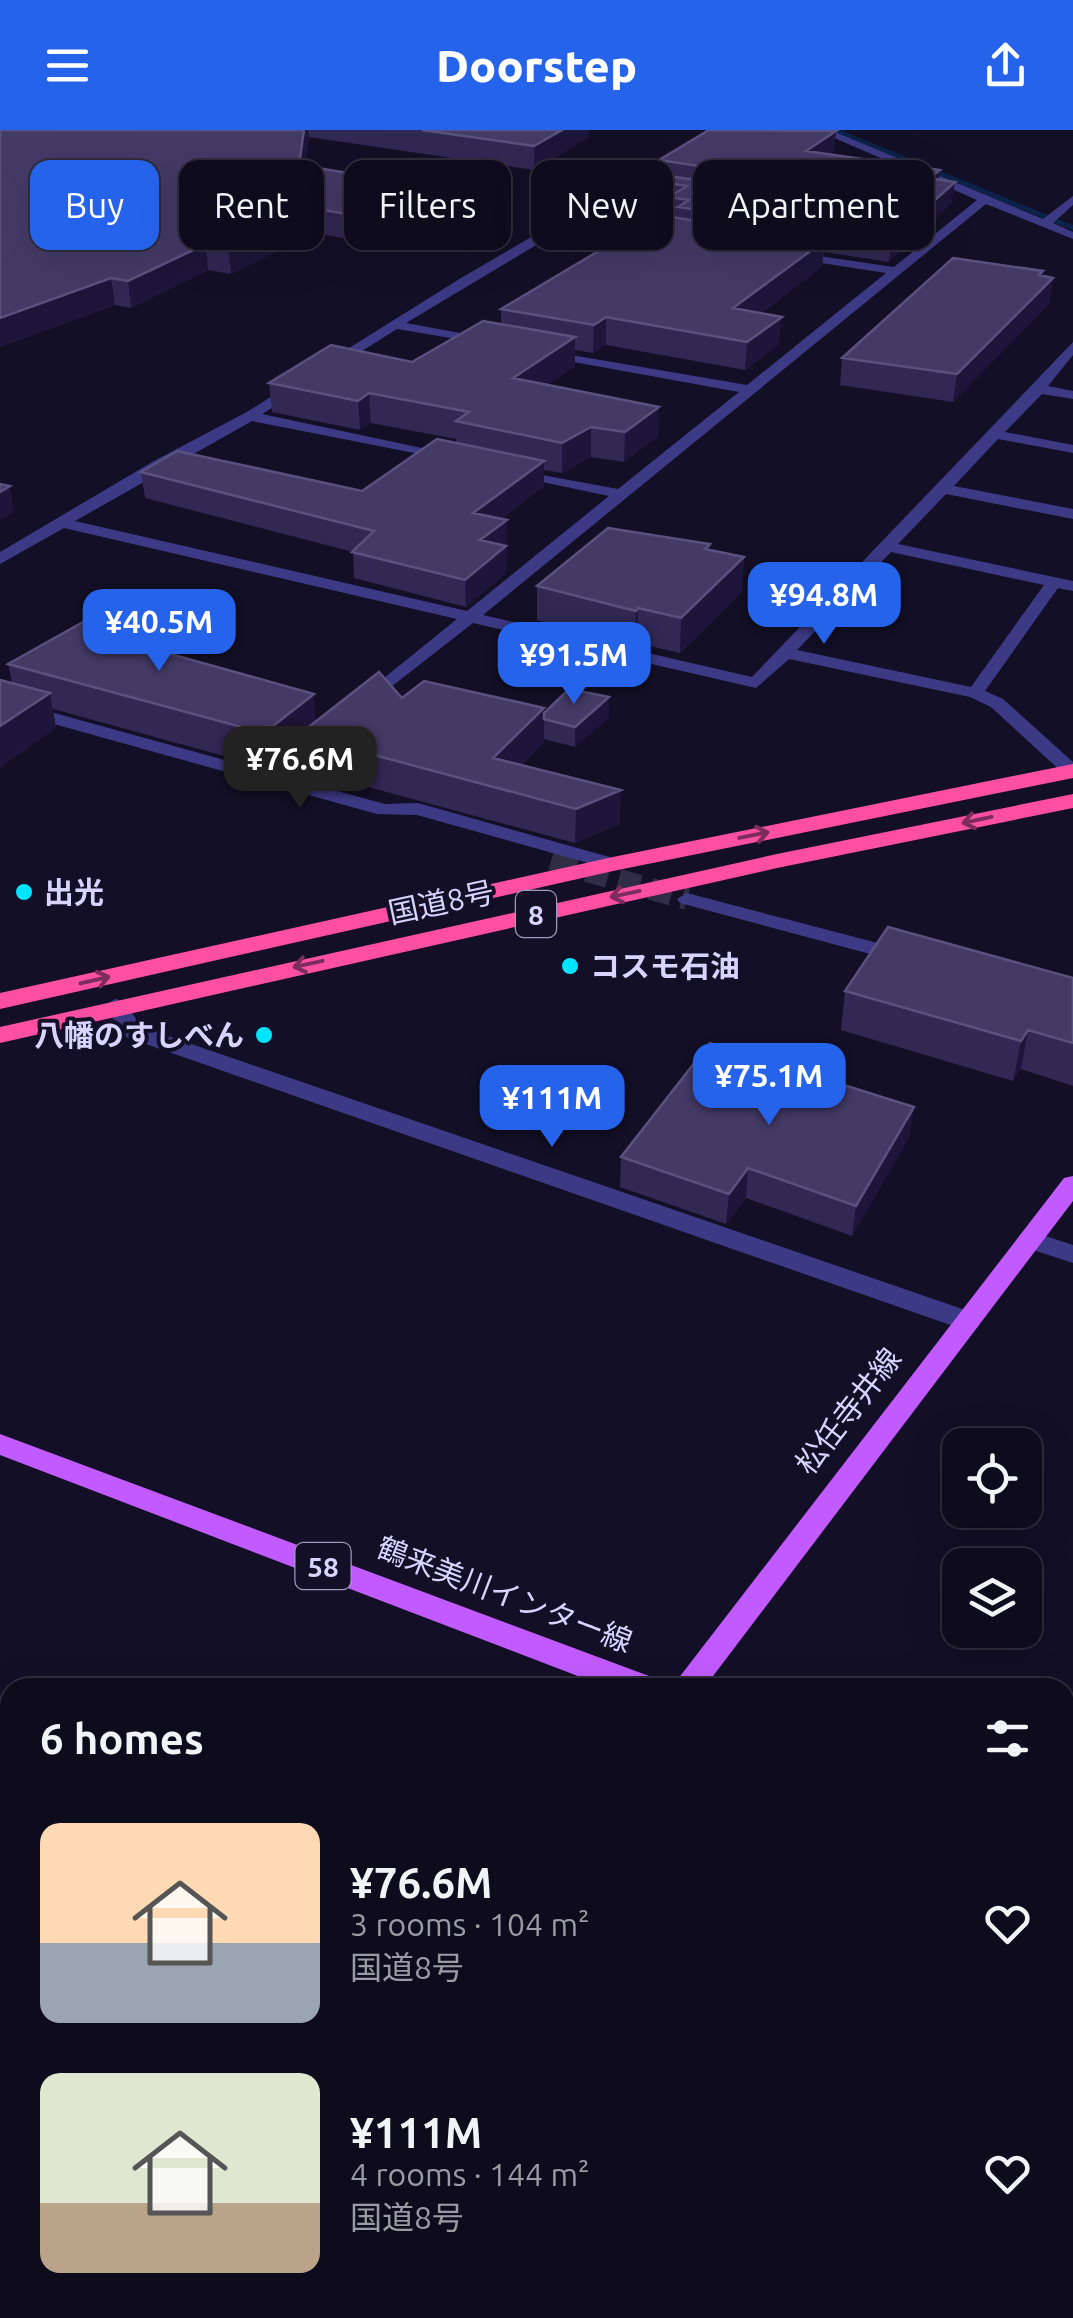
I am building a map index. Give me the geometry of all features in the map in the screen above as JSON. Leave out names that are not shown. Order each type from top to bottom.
[{"type":"highway","name":"国道8号","points":[[0,1001],[613,864],[1073,771]]},
{"type":"highway","name":"国道8号","points":[[0,1035],[115,1006],[1073,801]]},
{"type":"main road","name":"松任寺井線","points":[[694,1678],[1073,1184]]},
{"type":"main road","name":"鶴来美川インター線","points":[[0,1444],[620,1678]]},
{"type":"street","points":[[673,160],[722,130]]},
{"type":"street","points":[[822,130],[985,199],[1050,220],[1073,236]]},
{"type":"street","points":[[273,777],[985,199]]},
{"type":"street","points":[[1050,220],[1073,199]]},
{"type":"street","points":[[934,229],[944,231]]},
{"type":"street","points":[[673,236],[686,238]]},
{"type":"street","points":[[0,559],[158,464],[250,416],[531,244]]},
{"type":"street","points":[[781,252],[895,271]]},
{"type":"street","points":[[398,326],[499,344]]},
{"type":"street","points":[[464,351],[480,341]]},
{"type":"street","points":[[64,523],[756,684],[1038,389],[1073,346]]},
{"type":"street","points":[[519,348],[752,390]]},
{"type":"street","points":[[330,365],[348,368]]},
{"type":"street","points":[[1038,389],[1073,395]]},
{"type":"street","points":[[250,416],[464,461]]},
{"type":"street","points":[[992,434],[1073,449]]},
{"type":"street","points":[[503,470],[620,494]]},
{"type":"street","points":[[944,489],[1073,514]]},
{"type":"street","points":[[889,547],[1073,586]]},
{"type":"street","points":[[976,693],[1054,582]]},
{"type":"street","points":[[787,653],[976,693],[997,703],[1073,771]]},
{"type":"street","points":[[0,703],[273,777],[551,861]]},
{"type":"street","points":[[384,810],[418,810],[613,864]]},
{"type":"street","points":[[687,898],[927,964]]},
{"type":"street","points":[[115,1006],[134,1032],[968,1321]]},
{"type":"street","points":[[1030,1240],[1073,1254]]},
{"type":"building","points":[[0,130],[304,130],[300,160],[179,160],[179,250],[193,250],[128,281],[111,278],[0,318]]},
{"type":"building","points":[[422,130],[562,130],[534,146]]},
{"type":"building","points":[[709,130],[836,131],[806,151],[869,160],[693,160],[693,165],[659,160]]},
{"type":"building","points":[[324,169],[344,172],[344,214],[324,210]]},
{"type":"building","points":[[673,177],[693,180],[693,209],[678,207],[689,200],[673,198],[687,186],[673,184]]},
{"type":"building","points":[[934,179],[955,182],[934,201]]},
{"type":"building","points":[[673,217],[693,220],[693,250],[812,250],[733,308],[782,317],[747,342],[606,317],[594,325],[501,309],[600,250],[673,250]]},
{"type":"building","points":[[953,258],[1043,271],[1039,275],[1053,278],[957,374],[842,358]]},
{"type":"building","points":[[483,321],[575,337],[513,378],[659,407],[625,432],[591,427],[562,443],[456,421],[469,412],[369,393],[358,401],[269,383],[331,345],[412,362]]},
{"type":"building","points":[[437,439],[544,461],[473,513],[507,520],[480,540],[506,546],[465,580],[352,552],[374,531],[141,472],[177,451],[362,491]]},
{"type":"building","points":[[608,528],[710,544],[705,549],[744,557],[681,618],[537,586]]},
{"type":"building","points":[[108,608],[150,618],[120,640],[314,694],[273,726],[249,729],[8,664]]},
{"type":"building","points":[[379,672],[402,698],[424,681],[544,708],[493,758],[621,790],[576,809],[344,747],[338,754],[312,747],[296,737]]},
{"type":"building","points":[[0,680],[50,693],[0,726]]},
{"type":"building","points":[[569,689],[609,697],[575,727],[544,719],[544,713]]},
{"type":"building","points":[[888,927],[1073,978],[1073,1043],[1028,1030],[1021,1041],[845,991]]},
{"type":"building","points":[[710,1043],[914,1107],[856,1206],[748,1168],[729,1194],[621,1157]]},
{"type":"waterway","points":[[834,130],[1073,228]]},
{"type":"tunnel","points":[[551,861],[564,865]]},
{"type":"tunnel","points":[[555,862],[687,899]]},
{"type":"place","name":"出光","points":[[24,892]]},
{"type":"place","name":"コスモ石油","points":[[570,966]]},
{"type":"place","name":"八幡のすしべん","points":[[264,1035]]}]
